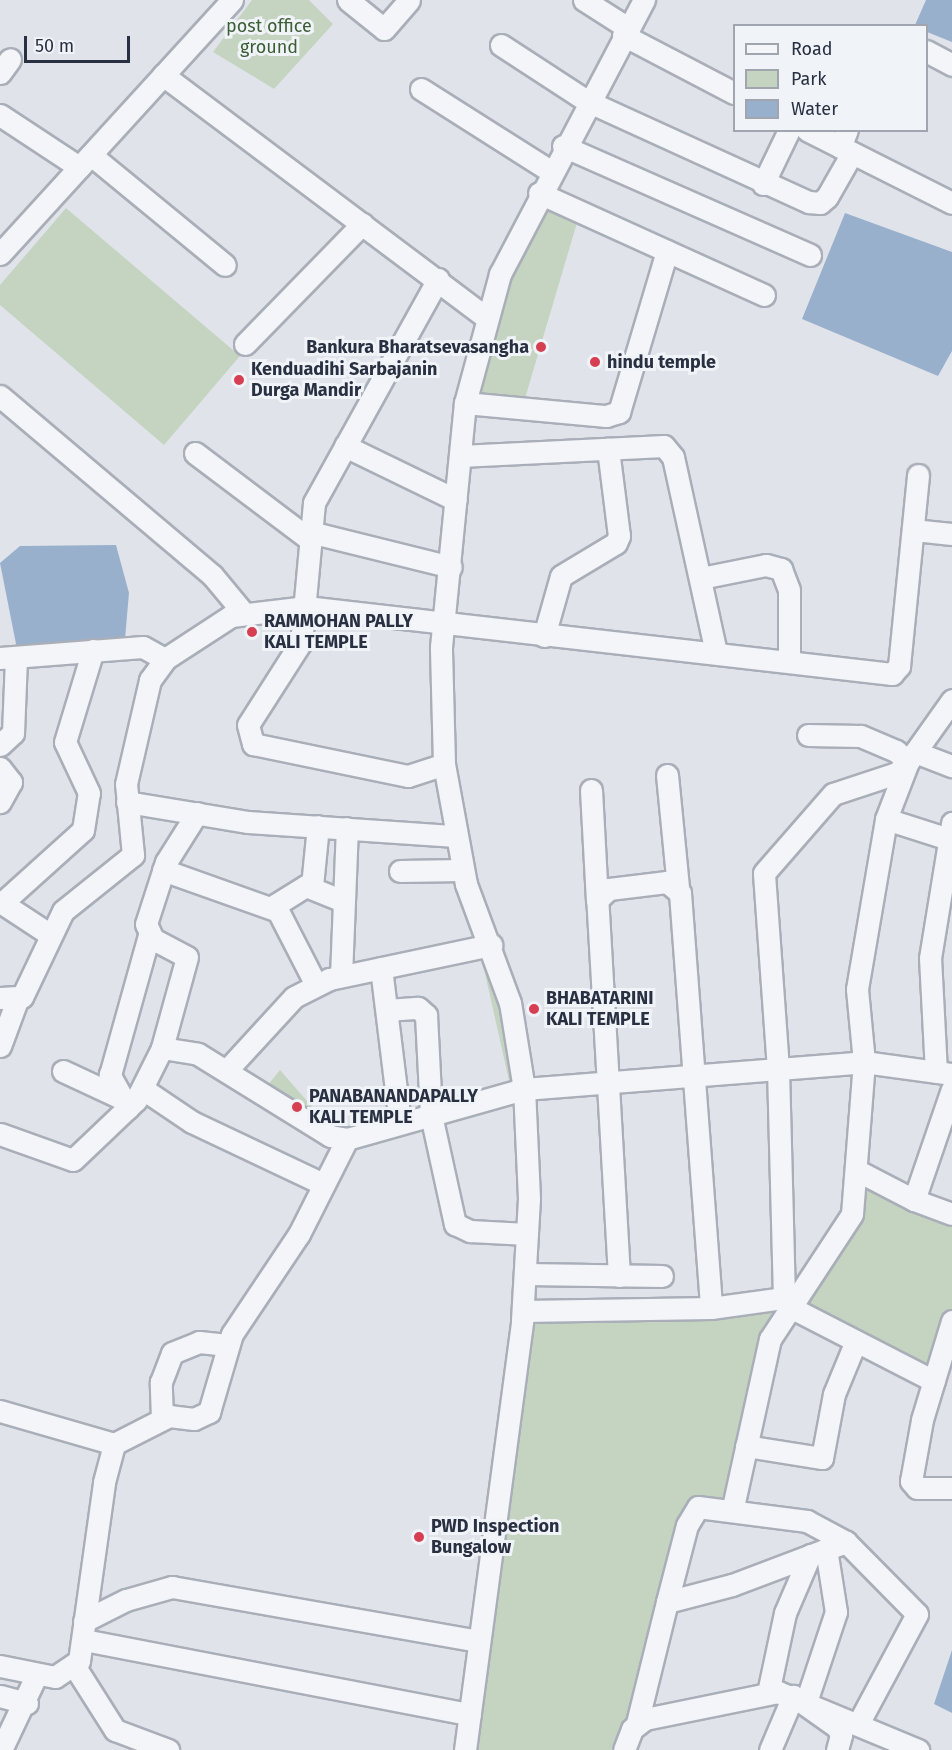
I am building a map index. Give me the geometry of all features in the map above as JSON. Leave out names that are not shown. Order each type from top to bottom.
[{"type":"street","points":[[2,248],[232,0]]},
{"type":"street","points":[[348,0],[384,28],[409,0]]},
{"type":"street","points":[[584,0],[626,32],[733,92]]},
{"type":"street","points":[[465,1750],[523,1311],[527,1234],[524,1089],[510,1003],[491,945],[474,915],[456,836],[444,764],[439,695],[465,403],[485,317],[539,193],[587,101],[644,0]]},
{"type":"street","points":[[501,45],[587,101],[763,184],[820,203],[846,144]]},
{"type":"street","points":[[928,52],[952,65]]},
{"type":"street","points":[[163,75],[438,279],[485,317]]},
{"type":"street","points":[[421,89],[550,171]]},
{"type":"street","points":[[0,115],[85,161],[225,265]]},
{"type":"street","points":[[763,184],[788,132]]},
{"type":"street","points":[[813,132],[846,144],[952,202]]},
{"type":"street","points":[[563,146],[810,255]]},
{"type":"street","points":[[539,193],[764,295]]},
{"type":"street","points":[[245,344],[362,224]]},
{"type":"street","points":[[465,403],[606,416],[619,412],[667,252]]},
{"type":"street","points":[[438,279],[314,503],[309,536],[306,607],[297,650],[250,715],[253,744],[408,776],[444,764]]},
{"type":"street","points":[[0,396],[212,574],[242,611]]},
{"type":"street","points":[[460,456],[608,449],[654,443],[670,452],[701,578],[716,653]]},
{"type":"street","points":[[345,446],[456,500]]},
{"type":"street","points":[[544,636],[561,576],[616,543],[619,526],[608,449]]},
{"type":"street","points":[[195,453],[309,536],[450,567]]},
{"type":"street","points":[[0,1046],[8,999],[35,975],[50,934],[63,911],[133,855],[127,772],[148,686],[165,659],[242,611],[306,607],[445,626],[716,653],[885,674],[896,671],[918,475]]},
{"type":"street","points":[[913,531],[952,534]]},
{"type":"street","points":[[701,578],[766,565],[781,569],[789,590],[789,661]]},
{"type":"street","points":[[0,745],[14,733],[8,658],[143,646],[165,659]]},
{"type":"street","points":[[50,934],[2,903],[83,831],[89,793],[65,742],[93,650]]},
{"type":"street","points":[[786,1302],[778,1069],[764,873],[833,794],[897,773],[952,700]]},
{"type":"street","points":[[808,735],[860,736],[911,757],[952,766]]},
{"type":"street","points":[[733,1508],[767,1349],[786,1302],[850,1220],[858,1171],[864,1062],[857,989],[886,819],[911,757]]},
{"type":"street","points":[[0,768],[11,782],[0,802]]},
{"type":"street","points":[[667,775],[694,1076],[711,1308]]},
{"type":"street","points":[[591,790],[619,1276]]},
{"type":"street","points":[[128,802],[197,813],[318,826],[456,836]]},
{"type":"street","points":[[124,1103],[112,1086],[111,1069],[149,935],[146,924],[163,870],[197,813]]},
{"type":"street","points":[[162,1048],[198,1054],[320,1131],[347,1139],[524,1089],[864,1062],[944,1073],[930,958],[950,834],[886,819]]},
{"type":"street","points":[[312,886],[318,826]]},
{"type":"street","points":[[341,976],[347,828]]},
{"type":"street","points":[[163,870],[272,907],[292,931],[316,985]]},
{"type":"street","points":[[400,871],[463,870]]},
{"type":"street","points":[[597,900],[609,889],[667,882],[678,888]]},
{"type":"street","points":[[272,907],[297,888],[312,886],[343,901]]},
{"type":"street","points":[[0,1134],[73,1160],[124,1103],[143,1089],[162,1048],[187,957],[149,935]]},
{"type":"street","points":[[226,1071],[294,997],[316,985],[341,976],[491,945]]},
{"type":"street","points":[[381,968],[400,1123]]},
{"type":"street","points":[[387,1010],[418,1008],[426,1015],[431,1115],[455,1224],[470,1231],[527,1234]]},
{"type":"street","points":[[63,1071],[124,1103]]},
{"type":"street","points":[[143,1089],[192,1122],[323,1184]]},
{"type":"street","points":[[914,1200],[952,1089]]},
{"type":"street","points":[[0,1412],[114,1444],[162,1419],[200,1418],[209,1412],[228,1345],[299,1234],[347,1139]]},
{"type":"street","points":[[858,1171],[914,1200],[951,1209]]},
{"type":"street","points":[[525,1274],[662,1276]]},
{"type":"street","points":[[523,1311],[711,1308],[786,1302],[934,1381]]},
{"type":"street","points":[[952,1321],[934,1381],[911,1481],[916,1488],[952,1488]]},
{"type":"street","points":[[746,1446],[822,1458],[834,1394],[856,1341]]},
{"type":"street","points":[[162,1419],[161,1382],[172,1353],[199,1342],[228,1345]]},
{"type":"street","points":[[114,1444],[104,1482],[84,1630],[75,1667],[115,1730],[168,1750]]},
{"type":"street","points":[[624,1750],[637,1723],[691,1515],[707,1506],[733,1508],[807,1521],[827,1549],[917,1614],[858,1724]]},
{"type":"street","points":[[667,1602],[827,1549]]},
{"type":"street","points":[[768,1693],[785,1613],[827,1549]]},
{"type":"street","points":[[770,1750],[800,1699],[836,1612],[827,1549]]},
{"type":"street","points":[[84,1630],[126,1600],[172,1587],[479,1641]]},
{"type":"street","points":[[84,1630],[470,1714]]},
{"type":"street","points":[[0,1665],[36,1676],[56,1677],[75,1667]]},
{"type":"street","points":[[1,1750],[27,1704],[36,1676]]},
{"type":"street","points":[[637,1723],[768,1693],[800,1699],[918,1750]]},
{"type":"street","points":[[0,1696],[27,1704]]},
{"type":"street","points":[[800,1699],[837,1727],[842,1735],[837,1750]]},
{"type":"green space","name":"post office ground","points":[[252,0],[309,0],[333,24],[274,89],[213,52]]},
{"type":"green space","points":[[542,197],[579,216],[526,395],[523,402],[470,399],[490,320]]},
{"type":"green space","points":[[66,208],[240,356],[164,445],[0,305],[0,285]]},
{"type":"green space","points":[[493,959],[516,1072],[510,1085],[482,960]]},
{"type":"green space","points":[[280,1070],[314,1109],[303,1120],[263,1091]]},
{"type":"green space","points":[[860,1181],[952,1212],[952,1337],[936,1373],[798,1306]]},
{"type":"green space","points":[[780,1307],[729,1503],[686,1502],[620,1750],[474,1750],[527,1319]]},
{"type":"water","points":[[926,0],[952,0],[952,42],[928,32],[928,24],[915,24]]},
{"type":"water","points":[[845,213],[952,252],[952,351],[938,376],[802,319]]},
{"type":"water","points":[[116,545],[129,593],[125,639],[17,649],[0,563],[20,546]]},
{"type":"water","points":[[952,1650],[952,1713],[934,1704]]},
{"type":"place","name":"Bankura Bharatsevasangha","points":[[541,347]]},
{"type":"place","name":"hindu temple","points":[[595,362]]},
{"type":"place","name":"Kenduadihi Sarbajanin Durga Mandir","points":[[239,380]]},
{"type":"place","name":"RAMMOHAN PALLY KALI TEMPLE","points":[[252,632]]},
{"type":"place","name":"BHABATARINI KALI TEMPLE","points":[[534,1009]]},
{"type":"place","name":"PANABANANDAPALLY KALI TEMPLE","points":[[297,1107]]},
{"type":"place","name":"PWD Inspection Bungalow","points":[[419,1537]]}]
